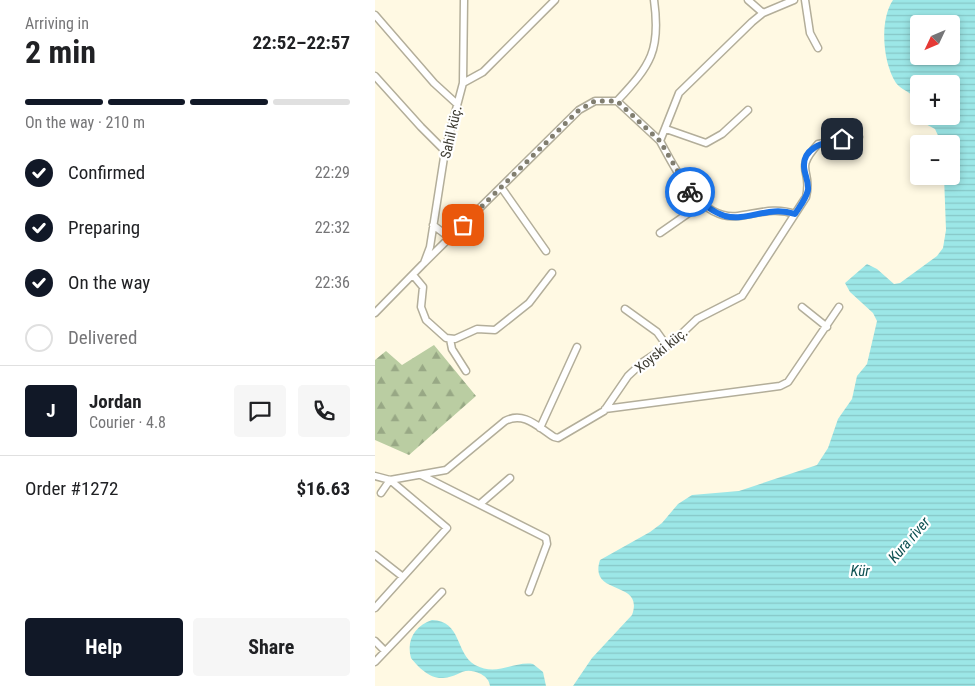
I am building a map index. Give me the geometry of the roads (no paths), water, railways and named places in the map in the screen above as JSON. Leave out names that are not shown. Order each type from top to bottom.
[{"type":"street","points":[[463,83],[483,72],[555,0]]},
{"type":"street","points":[[617,101],[646,66],[654,47],[658,29],[654,0]]},
{"type":"street","points":[[748,0],[763,13]]},
{"type":"street","points":[[660,141],[666,129],[674,100],[679,93],[763,13],[794,0]]},
{"type":"street","points":[[805,0],[810,33],[818,48]]},
{"type":"street","name":"Sahil küç.","points":[[424,264],[433,225],[445,151],[463,83],[463,1]]},
{"type":"street","points":[[375,16],[435,83],[457,104]]},
{"type":"street","points":[[375,76],[421,128],[445,151]]},
{"type":"street","points":[[375,313],[579,110],[595,101],[617,101],[660,141],[684,184],[703,203],[725,216],[773,210],[795,214]]},
{"type":"street","points":[[666,129],[706,143],[722,134],[749,110]]},
{"type":"street","name":"Xoyski küç.","points":[[375,476],[390,480],[446,470],[505,421],[514,416],[524,417],[558,438],[605,409],[629,376],[643,362],[667,346],[701,316],[742,296],[806,197],[808,187],[804,166],[809,155],[818,144],[825,141],[859,137]]},
{"type":"street","points":[[501,187],[545,251]]},
{"type":"street","points":[[659,233],[703,203]]},
{"type":"street","points":[[433,225],[450,238]]},
{"type":"street","points":[[413,275],[423,287],[421,307],[426,320],[450,339],[455,340],[477,329],[495,330],[529,303],[553,274]]},
{"type":"street","points":[[802,307],[827,327]]},
{"type":"street","points":[[605,409],[780,386],[793,377],[839,307]]},
{"type":"street","points":[[625,308],[657,332],[667,346]]},
{"type":"street","points":[[450,339],[452,349],[466,371]]},
{"type":"street","points":[[540,428],[577,347]]},
{"type":"street","points":[[421,475],[545,538],[547,544],[529,592]]},
{"type":"street","points":[[480,504],[510,478]]},
{"type":"street","points":[[375,608],[447,528],[390,480],[381,493]]},
{"type":"street","points":[[375,555],[403,577]]},
{"type":"street","points":[[375,662],[442,592]]},
{"type":"street","points":[[375,641],[385,651]]},
{"type":"water","name":"Kür","points":[[893,0],[975,0],[975,686],[573,686],[592,658],[632,615],[634,604],[631,596],[602,579],[598,572],[600,560],[650,532],[662,523],[678,504],[692,495],[739,491],[817,465],[828,448],[838,419],[852,399],[857,376],[867,364],[877,321],[873,313],[850,292],[845,283],[867,264],[877,269],[894,284],[900,283],[937,256],[943,248],[946,230],[944,185],[960,185],[960,135],[938,135],[935,129],[928,125],[960,125],[960,75],[910,75],[910,94],[898,85],[888,65],[884,42],[886,19]]},
{"type":"water","points":[[432,620],[449,626],[464,653],[475,665],[483,668],[498,669],[533,664],[543,672],[546,686],[490,686],[484,676],[469,671],[449,677],[434,677],[421,669],[411,658],[410,651],[413,634],[421,626]]},
{"type":"water label","name":"Kura river","points":[[909,540]]}]
